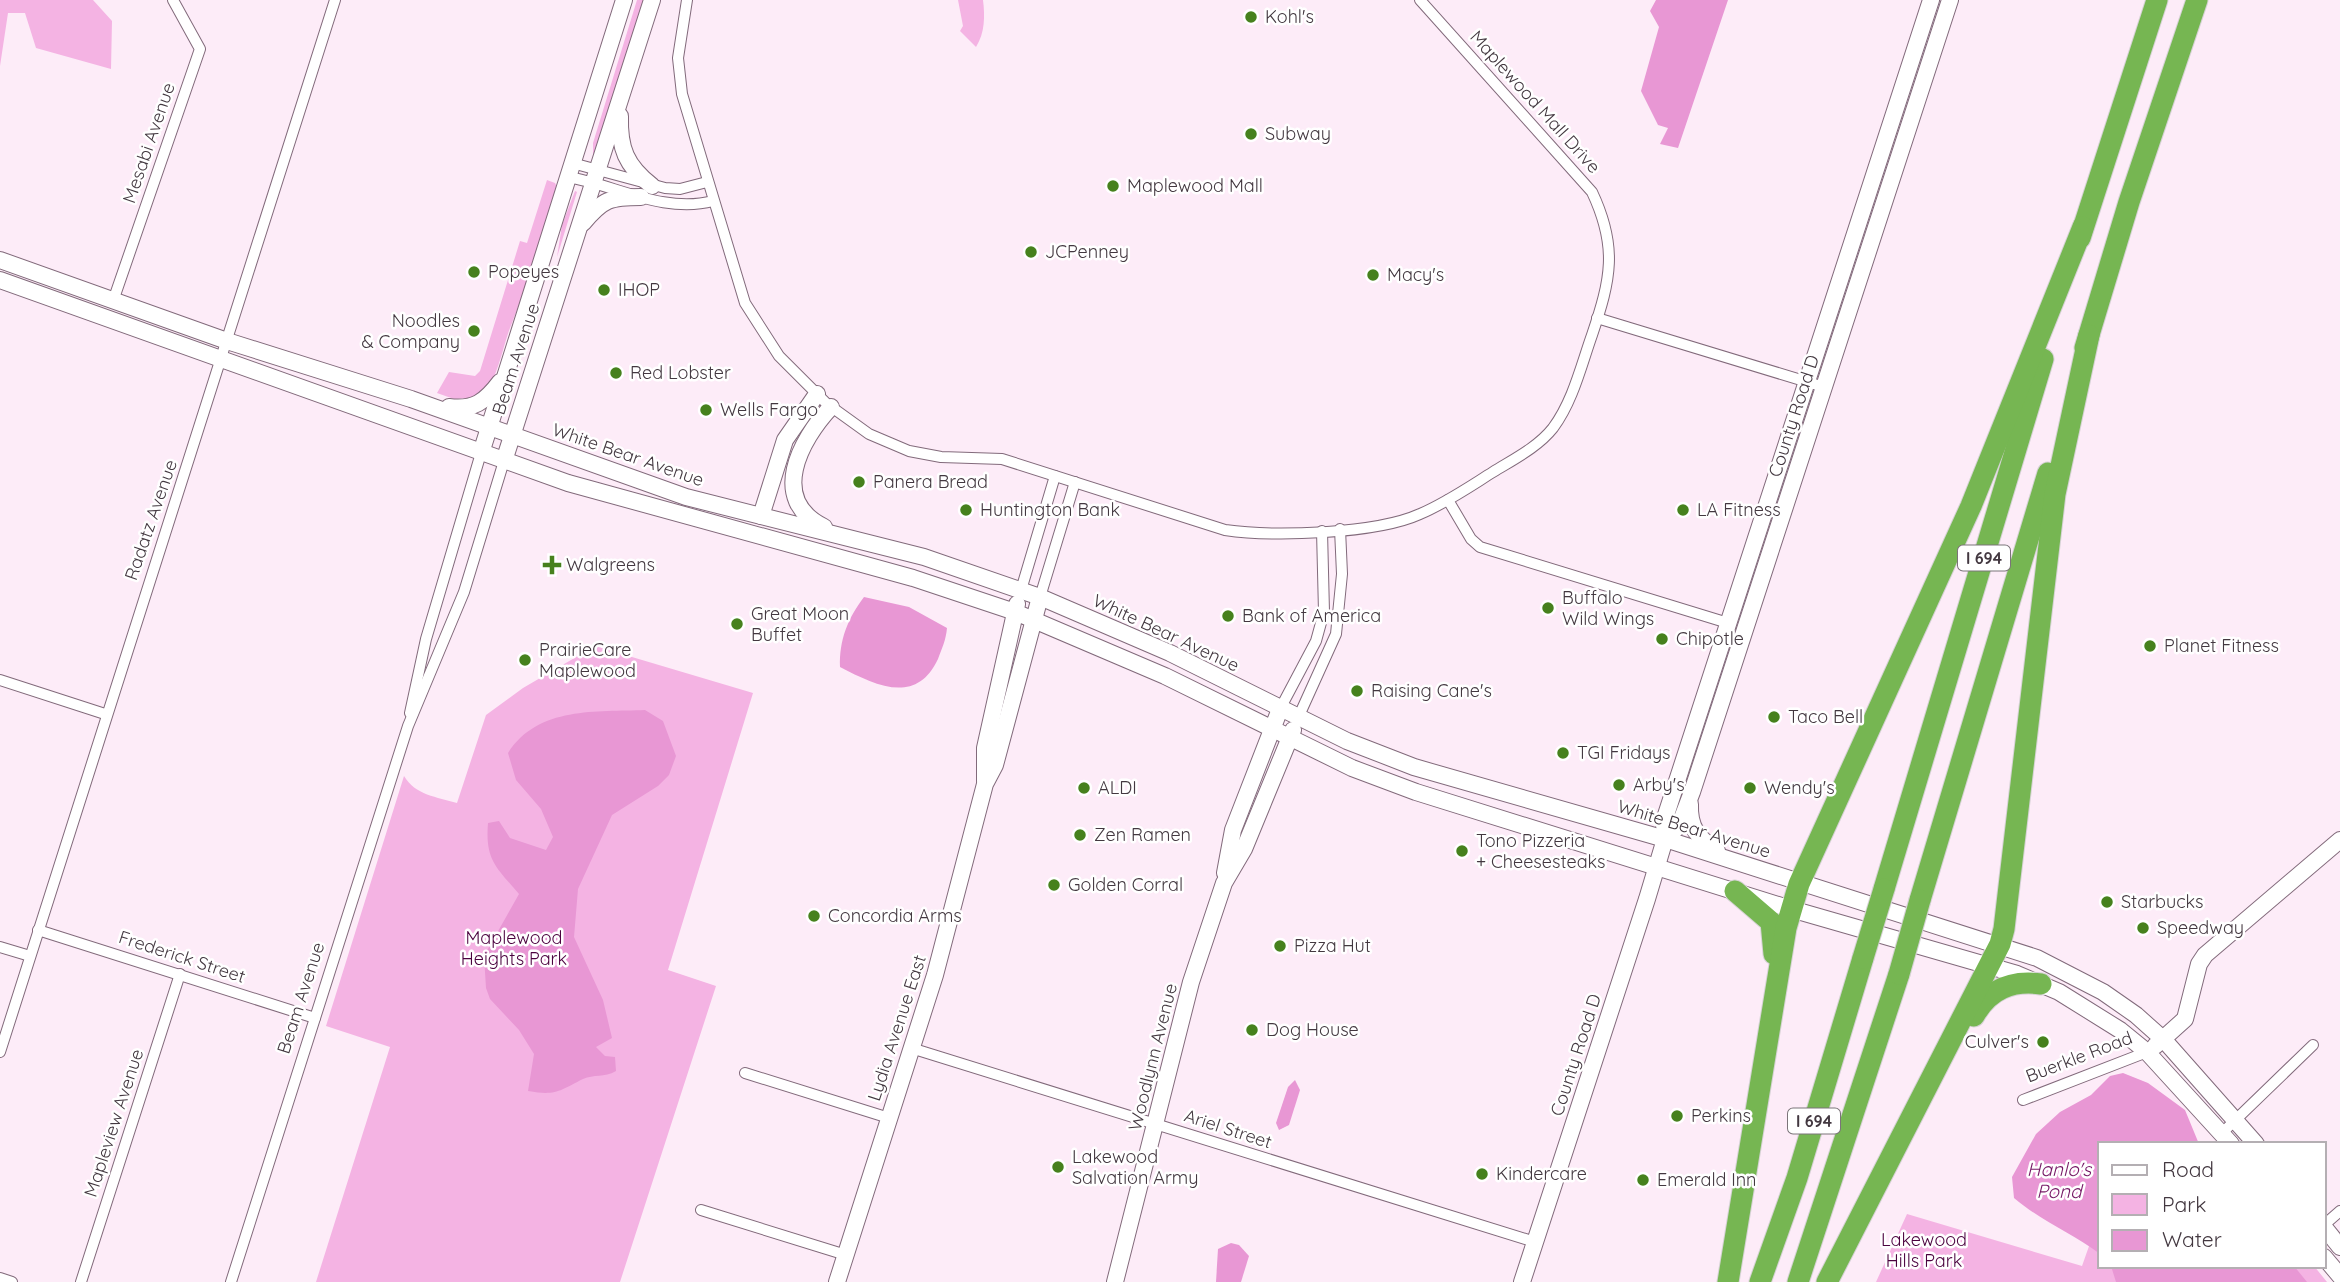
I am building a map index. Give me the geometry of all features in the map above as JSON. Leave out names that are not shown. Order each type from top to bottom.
[{"type":"highway","name":"I 694","points":[[1760,1282],[1797,1178],[2083,227],[2157,0]]},
{"type":"highway","name":"I 694","points":[[1798,1282],[1899,974],[2129,202],[2197,0]]},
{"type":"highway","points":[[1728,1282],[1772,1012],[1791,909],[1799,884],[1971,506],[2083,227]]},
{"type":"highway","points":[[1827,1282],[2000,944],[2006,916],[2055,494],[2089,335]]},
{"type":"highway","points":[[1735,891],[1771,922],[1775,941],[1772,1012]]},
{"type":"highway","points":[[1877,1185],[1936,1091],[1981,1004],[1993,992],[2009,985],[2041,985]]},
{"type":"main road","name":"Beam Avenue","points":[[481,453],[624,0]]},
{"type":"main road","name":"Beam Avenue","points":[[504,461],[652,0]]},
{"type":"main road","points":[[1928,1],[1949,4]]},
{"type":"main road","name":"County Road D","points":[[1522,1282],[1657,866],[1665,839],[1664,821],[1807,384],[1928,1]]},
{"type":"main road","name":"County Road D","points":[[1665,839],[1679,826],[1692,792],[1949,4]]},
{"type":"main road","points":[[579,228],[603,202],[613,197],[646,191],[628,165],[621,144],[621,99]]},
{"type":"main road","name":"White Bear Avenue","points":[[4,262],[227,341],[427,405],[686,497],[924,558],[1021,590],[1170,653],[1298,718],[1414,767],[1665,839],[2037,958],[2097,989],[2164,1040],[2254,1142]]},
{"type":"main road","points":[[0,282],[504,461],[608,494],[913,578],[1015,612],[1165,676],[1288,739],[1352,768],[1416,792],[1791,909],[1990,965],[2041,985],[2087,1008],[2147,1052],[2227,1138]]},
{"type":"main road","points":[[427,405],[462,409],[477,405],[490,395],[508,372]]},
{"type":"main road","points":[[761,516],[785,440],[817,394]]},
{"type":"main road","points":[[831,407],[818,421],[803,446],[796,464],[793,491],[797,503],[812,522],[842,536]]},
{"type":"main road","name":"Lydia Avenue East","points":[[985,784],[985,748],[1021,590]]},
{"type":"main road","name":"Lydia Avenue East","points":[[837,1282],[948,931],[985,784],[995,765],[1040,597]]},
{"type":"main road","name":"Woodlynn Avenue","points":[[1115,1282],[1185,1006],[1224,883],[1230,842],[1280,709]]},
{"type":"main road","name":"Woodlynn Avenue","points":[[1224,883],[1244,849],[1298,718]]},
{"type":"main road","points":[[1692,792],[1689,814],[1693,829],[1727,859]]},
{"type":"main road","name":"Buerkle Road","points":[[2147,1052],[2185,1019],[2199,964],[2204,955],[2340,840]]},
{"type":"main road","points":[[2326,1229],[2340,1247]]},
{"type":"main road","points":[[2326,1259],[2340,1276]]},
{"type":"street","name":"Mesabi Avenue","points":[[113,301],[200,49],[173,0]]},
{"type":"street","name":"Radatz Avenue","points":[[0,1052],[105,714],[222,359],[335,0]]},
{"type":"street","name":"Maplewood Mall Drive","points":[[687,0],[681,26],[679,78],[707,182],[745,303],[779,356],[817,394],[870,434],[909,451],[941,457],[1002,458],[1225,530],[1255,534],[1394,524],[1448,500],[1534,446],[1552,428],[1568,402],[1597,318],[1610,271],[1611,252],[1603,215],[1592,192],[1420,0]]},
{"type":"street","points":[[570,170],[596,175],[680,204],[699,205],[713,201]]},
{"type":"street","points":[[646,191],[680,189],[707,182]]},
{"type":"street","points":[[0,282],[4,262]]},
{"type":"street","points":[[1597,318],[1824,387]]},
{"type":"street","name":"Beam Avenue","points":[[408,726],[426,639],[481,453]]},
{"type":"street","name":"Beam Avenue","points":[[231,1282],[408,726],[464,592],[504,461]]},
{"type":"street","points":[[1021,590],[1055,475]]},
{"type":"street","points":[[1040,597],[1075,482]]},
{"type":"street","points":[[1448,500],[1471,539],[1480,547],[1727,623]]},
{"type":"street","points":[[1298,718],[1336,634],[1342,574],[1340,529]]},
{"type":"street","points":[[1280,709],[1316,641],[1324,612],[1326,580],[1322,531]]},
{"type":"street","points":[[0,680],[105,714]]},
{"type":"street","name":"Frederick Street","points":[[38,930],[315,1018]]},
{"type":"street","points":[[0,947],[30,957]]},
{"type":"street","name":"Mapleview Avenue","points":[[81,1282],[180,974]]},
{"type":"street","points":[[2227,1138],[2236,1119],[2313,1045]]},
{"type":"street","name":"Ariel Street","points":[[911,1048],[1535,1242]]},
{"type":"street","name":"Buerkle Road","points":[[2023,1100],[2147,1052]]},
{"type":"street","points":[[745,1073],[889,1118]]},
{"type":"street","points":[[701,1210],[846,1255]]},
{"type":"street","points":[[2326,1224],[2340,1211]]},
{"type":"street","points":[[0,1278],[12,1282]]},
{"type":"green space","points":[[0,0],[93,0],[112,21],[111,69],[36,48],[25,13],[8,13],[0,66]]},
{"type":"green space","points":[[637,0],[646,0],[599,148],[593,158],[593,143]]},
{"type":"green space","points":[[958,0],[983,0],[984,24],[976,47],[960,31],[963,26]]},
{"type":"green space","points":[[547,180],[555,183],[558,189],[500,362],[488,389],[482,397],[454,399],[437,393],[449,372],[475,376],[480,371],[520,241],[527,243]]},
{"type":"green space","points":[[575,191],[577,192],[557,257],[562,225]]},
{"type":"green space","name":"Maplewood Heights Park","points":[[595,646],[753,693],[668,970],[716,986],[620,1282],[316,1282],[390,1047],[326,1026],[404,776],[420,791],[457,803],[486,715],[523,688]]},
{"type":"green space","name":"Lakewood Hills Park","points":[[1907,1214],[2082,1266],[2098,1221],[2098,1268],[2316,1268],[2327,1282],[1876,1282]]},
{"type":"water","points":[[1656,0],[1728,0],[1678,148],[1660,144],[1668,128],[1658,125],[1641,91],[1659,27],[1650,11]]},
{"type":"water","points":[[864,597],[909,607],[947,628],[938,659],[929,674],[918,683],[907,687],[881,685],[840,667],[846,630]]},
{"type":"water","points":[[645,710],[663,721],[676,756],[669,775],[658,786],[612,815],[578,889],[574,937],[603,1000],[612,1038],[596,1047],[605,1056],[615,1057],[616,1071],[587,1078],[557,1091],[528,1091],[534,1054],[519,1030],[490,999],[486,988],[484,956],[519,894],[490,855],[488,823],[499,821],[510,838],[546,850],[553,837],[541,809],[516,780],[508,753],[535,727],[552,719],[588,712]]},
{"type":"water","name":"Hanlo's Pond","points":[[2123,1073],[2148,1083],[2185,1110],[2198,1142],[2098,1142],[2098,1253],[2014,1198],[2012,1177],[2036,1134],[2060,1112],[2091,1095],[2110,1076]]},
{"type":"water","points":[[1295,1080],[1300,1090],[1289,1125],[1279,1130],[1276,1123],[1288,1087]]},
{"type":"water","points":[[1231,1243],[1239,1245],[1249,1256],[1241,1282],[1216,1282],[1218,1249]]},
{"type":"water","points":[[2112,1268],[2296,1268],[2307,1282],[2116,1282]]},
{"type":"place","name":"Kohl's","points":[[1251,17]]},
{"type":"place","name":"Subway","points":[[1251,134]]},
{"type":"place","name":"Maplewood Mall","points":[[1113,186]]},
{"type":"place","name":"JCPenney","points":[[1031,252]]},
{"type":"place","name":"Popeyes","points":[[474,272]]},
{"type":"place","name":"Macy's","points":[[1373,275]]},
{"type":"place","name":"IHOP","points":[[604,290]]},
{"type":"place","name":"Noodles & Company","points":[[474,331]]},
{"type":"place","name":"Red Lobster","points":[[616,373]]},
{"type":"place","name":"Wells Fargo","points":[[706,410]]},
{"type":"place","name":"Panera Bread","points":[[859,482]]},
{"type":"place","name":"Huntington Bank","points":[[966,510]]},
{"type":"place","name":"LA Fitness","points":[[1683,510]]},
{"type":"place","name":"Walgreens","points":[[552,565]]},
{"type":"place","name":"Buffalo Wild Wings","points":[[1548,608]]},
{"type":"place","name":"Bank of America","points":[[1228,616]]},
{"type":"place","name":"Great Moon Buffet","points":[[737,624]]},
{"type":"place","name":"Chipotle","points":[[1662,639]]},
{"type":"place","name":"Planet Fitness","points":[[2150,646]]},
{"type":"place","name":"PrairieCare Maplewood","points":[[525,660]]},
{"type":"place","name":"Raising Cane's","points":[[1357,691]]},
{"type":"place","name":"Taco Bell","points":[[1774,717]]},
{"type":"place","name":"TGI Fridays","points":[[1563,753]]},
{"type":"place","name":"Arby's","points":[[1619,785]]},
{"type":"place","name":"ALDI","points":[[1084,788]]},
{"type":"place","name":"Wendy's","points":[[1750,788]]},
{"type":"place","name":"Zen Ramen","points":[[1080,835]]},
{"type":"place","name":"Tono Pizzeria + Cheesesteaks","points":[[1462,851]]},
{"type":"place","name":"Golden Corral","points":[[1054,885]]},
{"type":"place","name":"Starbucks","points":[[2107,902]]},
{"type":"place","name":"Concordia Arms","points":[[814,916]]},
{"type":"place","name":"Speedway","points":[[2143,928]]},
{"type":"place","name":"Pizza Hut","points":[[1280,946]]},
{"type":"place","name":"Dog House","points":[[1252,1030]]},
{"type":"place","name":"Culver's","points":[[2043,1042]]},
{"type":"place","name":"Perkins","points":[[1677,1116]]},
{"type":"place","name":"Lakewood Salvation Army","points":[[1058,1167]]},
{"type":"place","name":"Kindercare","points":[[1482,1174]]},
{"type":"place","name":"Emerald Inn","points":[[1643,1180]]}]
